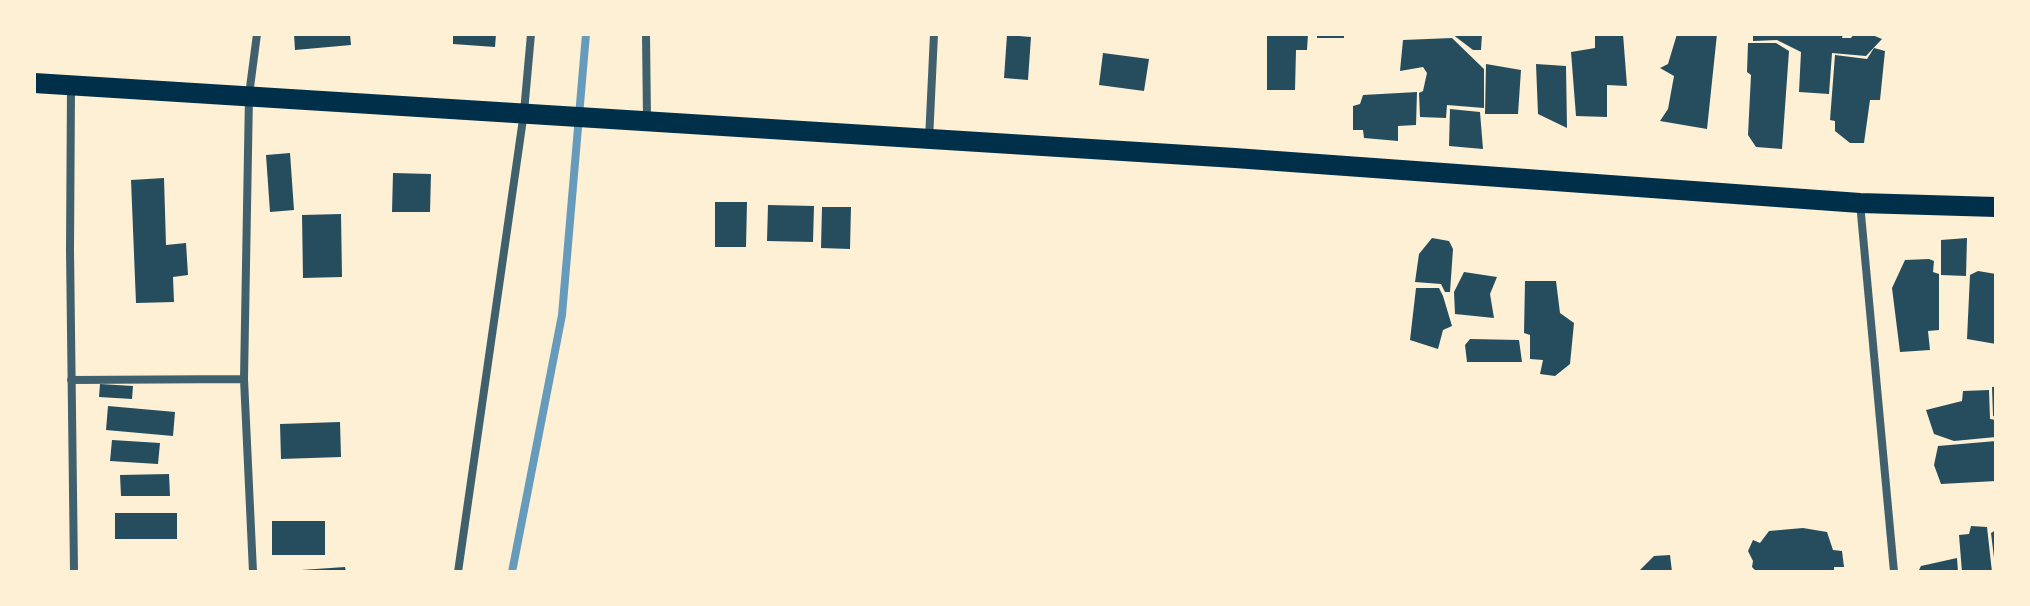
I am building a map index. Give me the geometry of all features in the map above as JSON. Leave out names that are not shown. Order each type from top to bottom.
[{"type":"main road","points":[[34,83],[1235,158],[1860,203],[1996,207]]},
{"type":"street","points":[[253,572],[244,379],[249,95],[257,34]]},
{"type":"street","points":[[458,572],[524,112],[531,34]]},
{"type":"street","points":[[646,34],[647,120]]},
{"type":"street","points":[[929,141],[934,34]]},
{"type":"street","points":[[71,86],[74,572]]},
{"type":"street","points":[[1860,203],[1894,572]]},
{"type":"street","points":[[71,380],[244,379]]},
{"type":"building","points":[[294,34],[350,34],[351,45],[295,50]]},
{"type":"building","points":[[453,34],[496,34],[495,47],[453,44]]},
{"type":"building","points":[[1267,34],[1308,34],[1307,50],[1296,50],[1295,90],[1267,90]]},
{"type":"building","points":[[1317,34],[1344,34],[1344,38],[1317,38]]},
{"type":"building","points":[[1452,34],[1482,34],[1481,50],[1473,50]]},
{"type":"building","points":[[1595,34],[1623,34],[1627,86],[1607,85],[1607,117],[1576,116],[1571,52],[1595,48]]},
{"type":"building","points":[[1677,34],[1717,34],[1707,129],[1660,121],[1668,109],[1674,76],[1660,68],[1668,64]]},
{"type":"building","points":[[1753,34],[1843,34],[1842,38],[1851,38],[1854,34],[1870,34],[1882,39],[1866,56],[1832,53],[1829,94],[1799,92],[1801,52],[1777,40],[1753,41]]},
{"type":"building","points":[[1007,35],[1031,37],[1028,80],[1004,78]]},
{"type":"building","points":[[1452,38],[1484,69],[1484,108],[1447,105],[1446,118],[1420,117],[1419,93],[1423,91],[1427,73],[1423,67],[1400,71],[1403,40]]},
{"type":"building","points":[[1748,43],[1776,43],[1789,51],[1782,149],[1756,147],[1748,135],[1751,75],[1747,72]]},
{"type":"building","points":[[1874,48],[1885,51],[1880,100],[1870,100],[1864,143],[1850,143],[1835,131],[1835,121],[1830,120],[1835,55],[1867,59]]},
{"type":"building","points":[[1103,53],[1149,59],[1144,91],[1099,85]]},
{"type":"building","points":[[1486,64],[1521,70],[1518,114],[1485,114]]},
{"type":"building","points":[[1536,64],[1566,66],[1567,128],[1538,114]]},
{"type":"building","points":[[1417,92],[1416,125],[1398,126],[1398,141],[1364,138],[1363,130],[1353,130],[1353,106],[1360,104],[1363,95]]},
{"type":"building","points":[[1450,109],[1480,112],[1483,149],[1449,146]]},
{"type":"building","points":[[290,153],[294,210],[270,212],[266,155]]},
{"type":"building","points":[[393,173],[431,174],[430,212],[392,212]]},
{"type":"building","points":[[164,178],[166,245],[186,243],[188,275],[173,277],[174,302],[136,303],[131,180]]},
{"type":"building","points":[[715,202],[747,202],[746,247],[715,247]]},
{"type":"building","points":[[768,205],[814,206],[813,242],[767,241]]},
{"type":"building","points":[[822,207],[851,207],[850,249],[821,248]]},
{"type":"building","points":[[341,214],[342,277],[303,278],[302,215]]},
{"type":"building","points":[[1432,238],[1449,241],[1453,249],[1450,292],[1445,292],[1441,284],[1415,282],[1419,254]]},
{"type":"building","points":[[1967,238],[1966,276],[1941,275],[1941,240]]},
{"type":"building","points":[[1905,260],[1934,261],[1933,272],[1939,274],[1939,330],[1928,331],[1930,350],[1900,352],[1892,288]]},
{"type":"building","points":[[1978,271],[1996,274],[1996,344],[1967,339],[1970,275]]},
{"type":"building","points":[[1464,272],[1497,277],[1490,294],[1494,318],[1455,314],[1454,292]]},
{"type":"building","points":[[1525,281],[1556,281],[1560,313],[1574,323],[1570,364],[1555,376],[1540,374],[1543,360],[1530,359],[1530,335],[1524,333]]},
{"type":"building","points":[[1416,288],[1439,288],[1443,296],[1452,326],[1443,330],[1438,349],[1410,340]]},
{"type":"building","points":[[1470,339],[1519,340],[1522,362],[1467,362],[1465,345]]},
{"type":"building","points":[[100,384],[133,386],[132,399],[99,397]]},
{"type":"building","points":[[1992,387],[1996,387],[1996,417],[1993,416]]},
{"type":"building","points":[[1989,390],[1990,419],[1996,420],[1996,437],[1954,441],[1934,434],[1926,410],[1962,401],[1963,391]]},
{"type":"building","points":[[108,406],[175,412],[173,436],[106,430]]},
{"type":"building","points":[[340,422],[341,457],[281,459],[280,424]]},
{"type":"building","points":[[112,440],[160,443],[158,464],[110,461]]},
{"type":"building","points":[[1996,441],[1996,481],[1941,484],[1934,465],[1938,446]]},
{"type":"building","points":[[169,474],[170,496],[121,496],[120,475]]},
{"type":"building","points":[[115,513],[177,513],[177,539],[115,539]]},
{"type":"building","points":[[272,521],[325,521],[325,555],[272,555]]},
{"type":"building","points":[[1971,526],[1987,527],[1992,572],[1962,572],[1959,535],[1969,534]]},
{"type":"building","points":[[1803,528],[1827,532],[1833,550],[1842,551],[1844,567],[1834,567],[1834,572],[1757,572],[1752,567],[1753,561],[1748,551],[1753,540],[1760,543],[1769,531]]},
{"type":"building","points":[[1996,530],[1996,558],[1994,558],[1991,533]]},
{"type":"building","points":[[1670,555],[1672,572],[1638,572],[1654,556]]},
{"type":"building","points":[[1957,558],[1958,572],[1918,572],[1921,566]]},
{"type":"building","points":[[345,567],[346,572],[301,572],[301,570]]},
{"type":"waterway","points":[[512,572],[562,315],[586,34]]}]
